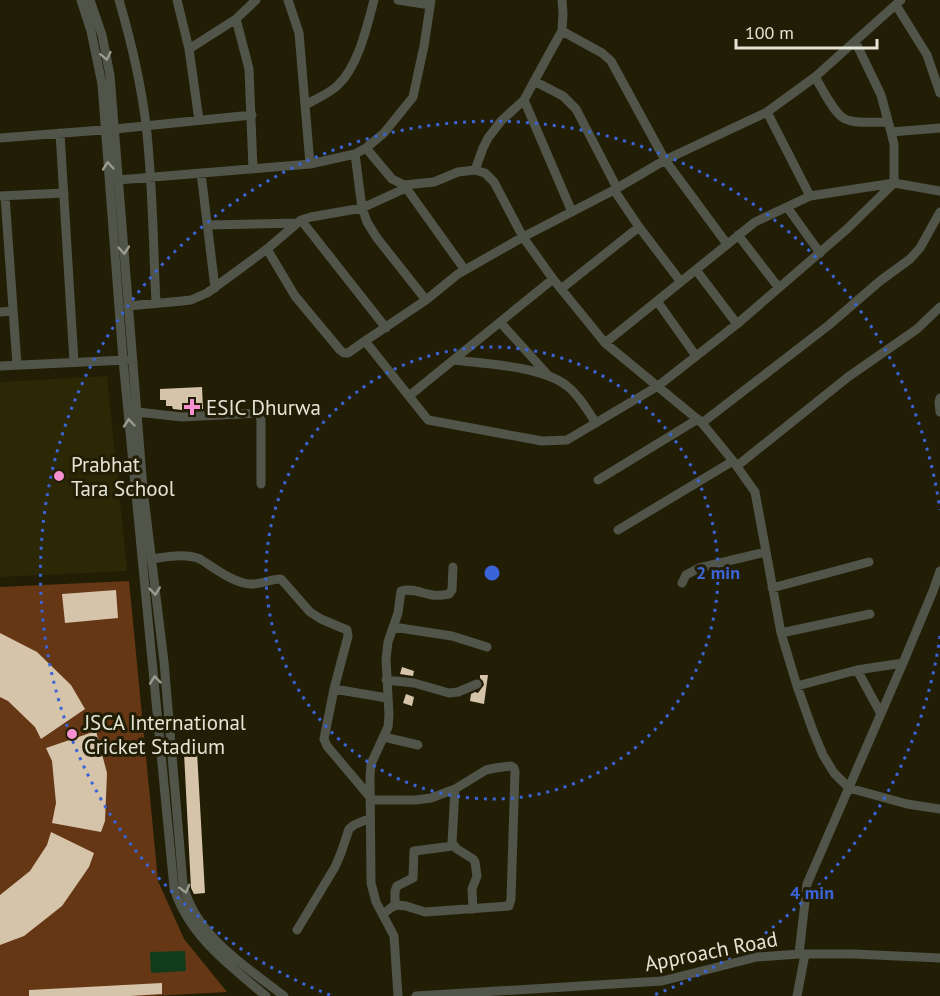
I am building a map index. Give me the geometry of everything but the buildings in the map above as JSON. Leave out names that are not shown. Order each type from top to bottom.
[{"type":"street","points":[[81,0],[91,31],[102,84],[123,360],[174,888],[182,909],[205,940],[225,961],[266,996]]},
{"type":"street","points":[[90,0],[102,35],[115,129],[143,489],[164,662],[185,894],[216,941],[284,996]]},
{"type":"street","points":[[119,0],[138,76],[146,126],[156,303]]},
{"type":"street","points":[[177,0],[189,49],[199,120]]},
{"type":"street","points":[[189,49],[236,19],[256,0]]},
{"type":"street","points":[[288,0],[299,33],[310,164]]},
{"type":"street","points":[[305,105],[338,86],[349,71],[374,0]]},
{"type":"street","points":[[118,180],[310,164],[355,154],[366,148],[384,133],[412,97],[424,46],[431,3],[398,0]]},
{"type":"street","points":[[475,170],[483,148],[494,130],[524,100],[562,31],[562,0]]},
{"type":"street","points":[[267,249],[296,296],[344,353],[386,328],[465,270],[665,160],[767,112],[815,77],[898,3],[927,55],[940,93]]},
{"type":"street","points":[[236,19],[249,69],[253,169]]},
{"type":"street","points":[[562,31],[602,53],[611,61],[665,160],[727,244]]},
{"type":"street","points":[[365,341],[428,420],[542,441],[567,440],[658,386],[737,324],[820,253],[894,183],[894,144],[881,95],[855,41]]},
{"type":"street","points":[[815,77],[838,113],[844,118],[856,121],[888,122]]},
{"type":"street","points":[[534,81],[563,96],[576,109],[616,189],[639,227],[681,282]]},
{"type":"street","points":[[524,100],[572,212]]},
{"type":"street","points":[[767,112],[810,196]]},
{"type":"street","points":[[0,138],[252,115]]},
{"type":"street","points":[[891,132],[940,129]]},
{"type":"street","points":[[60,133],[74,362]]},
{"type":"street","points":[[366,148],[392,179],[405,187],[465,270]]},
{"type":"street","points":[[355,154],[362,208],[367,222],[372,232],[426,300]]},
{"type":"street","points":[[129,306],[191,300],[207,293],[267,249],[299,222],[311,217],[362,208],[405,187],[434,182],[458,172],[475,170],[485,174],[494,182],[523,237],[553,279],[605,343],[700,421],[735,463],[755,492],[781,633],[813,731],[834,773],[849,788],[907,804],[940,809]]},
{"type":"street","points":[[201,173],[215,288]]},
{"type":"street","points":[[605,343],[755,222],[810,196],[894,183],[940,191]]},
{"type":"street","points":[[17,365],[2,196],[64,193]]},
{"type":"street","points":[[787,207],[820,253]]},
{"type":"street","points":[[598,480],[700,421],[830,325],[880,281],[910,259],[920,248],[940,212]]},
{"type":"street","points":[[207,225],[299,222]]},
{"type":"street","points":[[299,222],[386,328]]},
{"type":"street","points":[[561,289],[639,227]]},
{"type":"street","points":[[738,235],[779,288]]},
{"type":"street","points":[[696,270],[737,324]]},
{"type":"street","points":[[409,396],[553,279]]},
{"type":"street","points":[[657,301],[696,356]]},
{"type":"street","points":[[618,530],[735,463],[848,377],[917,329],[940,307]]},
{"type":"street","points":[[0,312],[13,311]]},
{"type":"street","points":[[500,322],[549,375]]},
{"type":"street","points":[[0,366],[133,359]]},
{"type":"street","points":[[454,360],[549,375],[569,387],[596,423]]},
{"type":"street","points":[[940,398],[940,412]]},
{"type":"street","points":[[137,412],[182,417],[259,413],[261,420],[261,484]]},
{"type":"street","points":[[682,583],[686,575],[699,568],[766,552]]},
{"type":"street","points":[[152,559],[181,555],[193,556],[247,584],[281,579],[310,612],[345,628],[348,632],[324,736],[325,742],[370,798],[424,800],[455,789],[490,768],[511,766],[514,768],[511,902],[507,907],[423,912],[406,906],[395,906],[383,914]]},
{"type":"street","points":[[772,588],[869,562]]},
{"type":"street","points":[[398,996],[395,941],[373,893],[371,883],[370,770],[388,722],[387,651],[398,613],[401,591],[416,591],[434,595],[450,594],[453,567]]},
{"type":"street","points":[[797,996],[807,884],[940,572]]},
{"type":"street","points":[[781,633],[870,614]]},
{"type":"street","points":[[393,627],[452,636],[488,647]]},
{"type":"street","points":[[797,686],[857,670],[903,663]]},
{"type":"street","points":[[857,670],[881,714]]},
{"type":"street","points":[[386,680],[414,683],[443,693],[458,692],[477,684]]},
{"type":"street","points":[[334,689],[387,698]]},
{"type":"street","points":[[384,737],[418,745]]},
{"type":"street","points":[[453,846],[455,789]]},
{"type":"street","points":[[297,930],[335,867],[349,829],[370,819]]},
{"type":"street","points":[[395,906],[397,886],[413,878],[414,851],[453,846],[475,862],[477,878],[472,890],[472,909]]},
{"type":"street","name":"Approach Road","points":[[416,996],[581,991],[662,981],[757,957],[802,954],[940,958]]},
{"type":"shaded area","name":"Prabhat Tara School","points":[[107,376],[127,571],[0,577],[0,382]]},
{"type":"shaded area","name":"JSCA International Cricket Stadium","points":[[129,581],[158,881],[184,939],[227,992],[153,996],[0,996],[0,587]]},
{"type":"shaded area","points":[[185,951],[186,971],[151,973],[150,952]]},
{"type":"place","name":"ESIC Dhurwa","points":[[192,407]]},
{"type":"place","name":"Prabhat Tara School","points":[[59,476]]},
{"type":"place","name":"JSCA International Cricket Stadium","points":[[72,734]]}]
